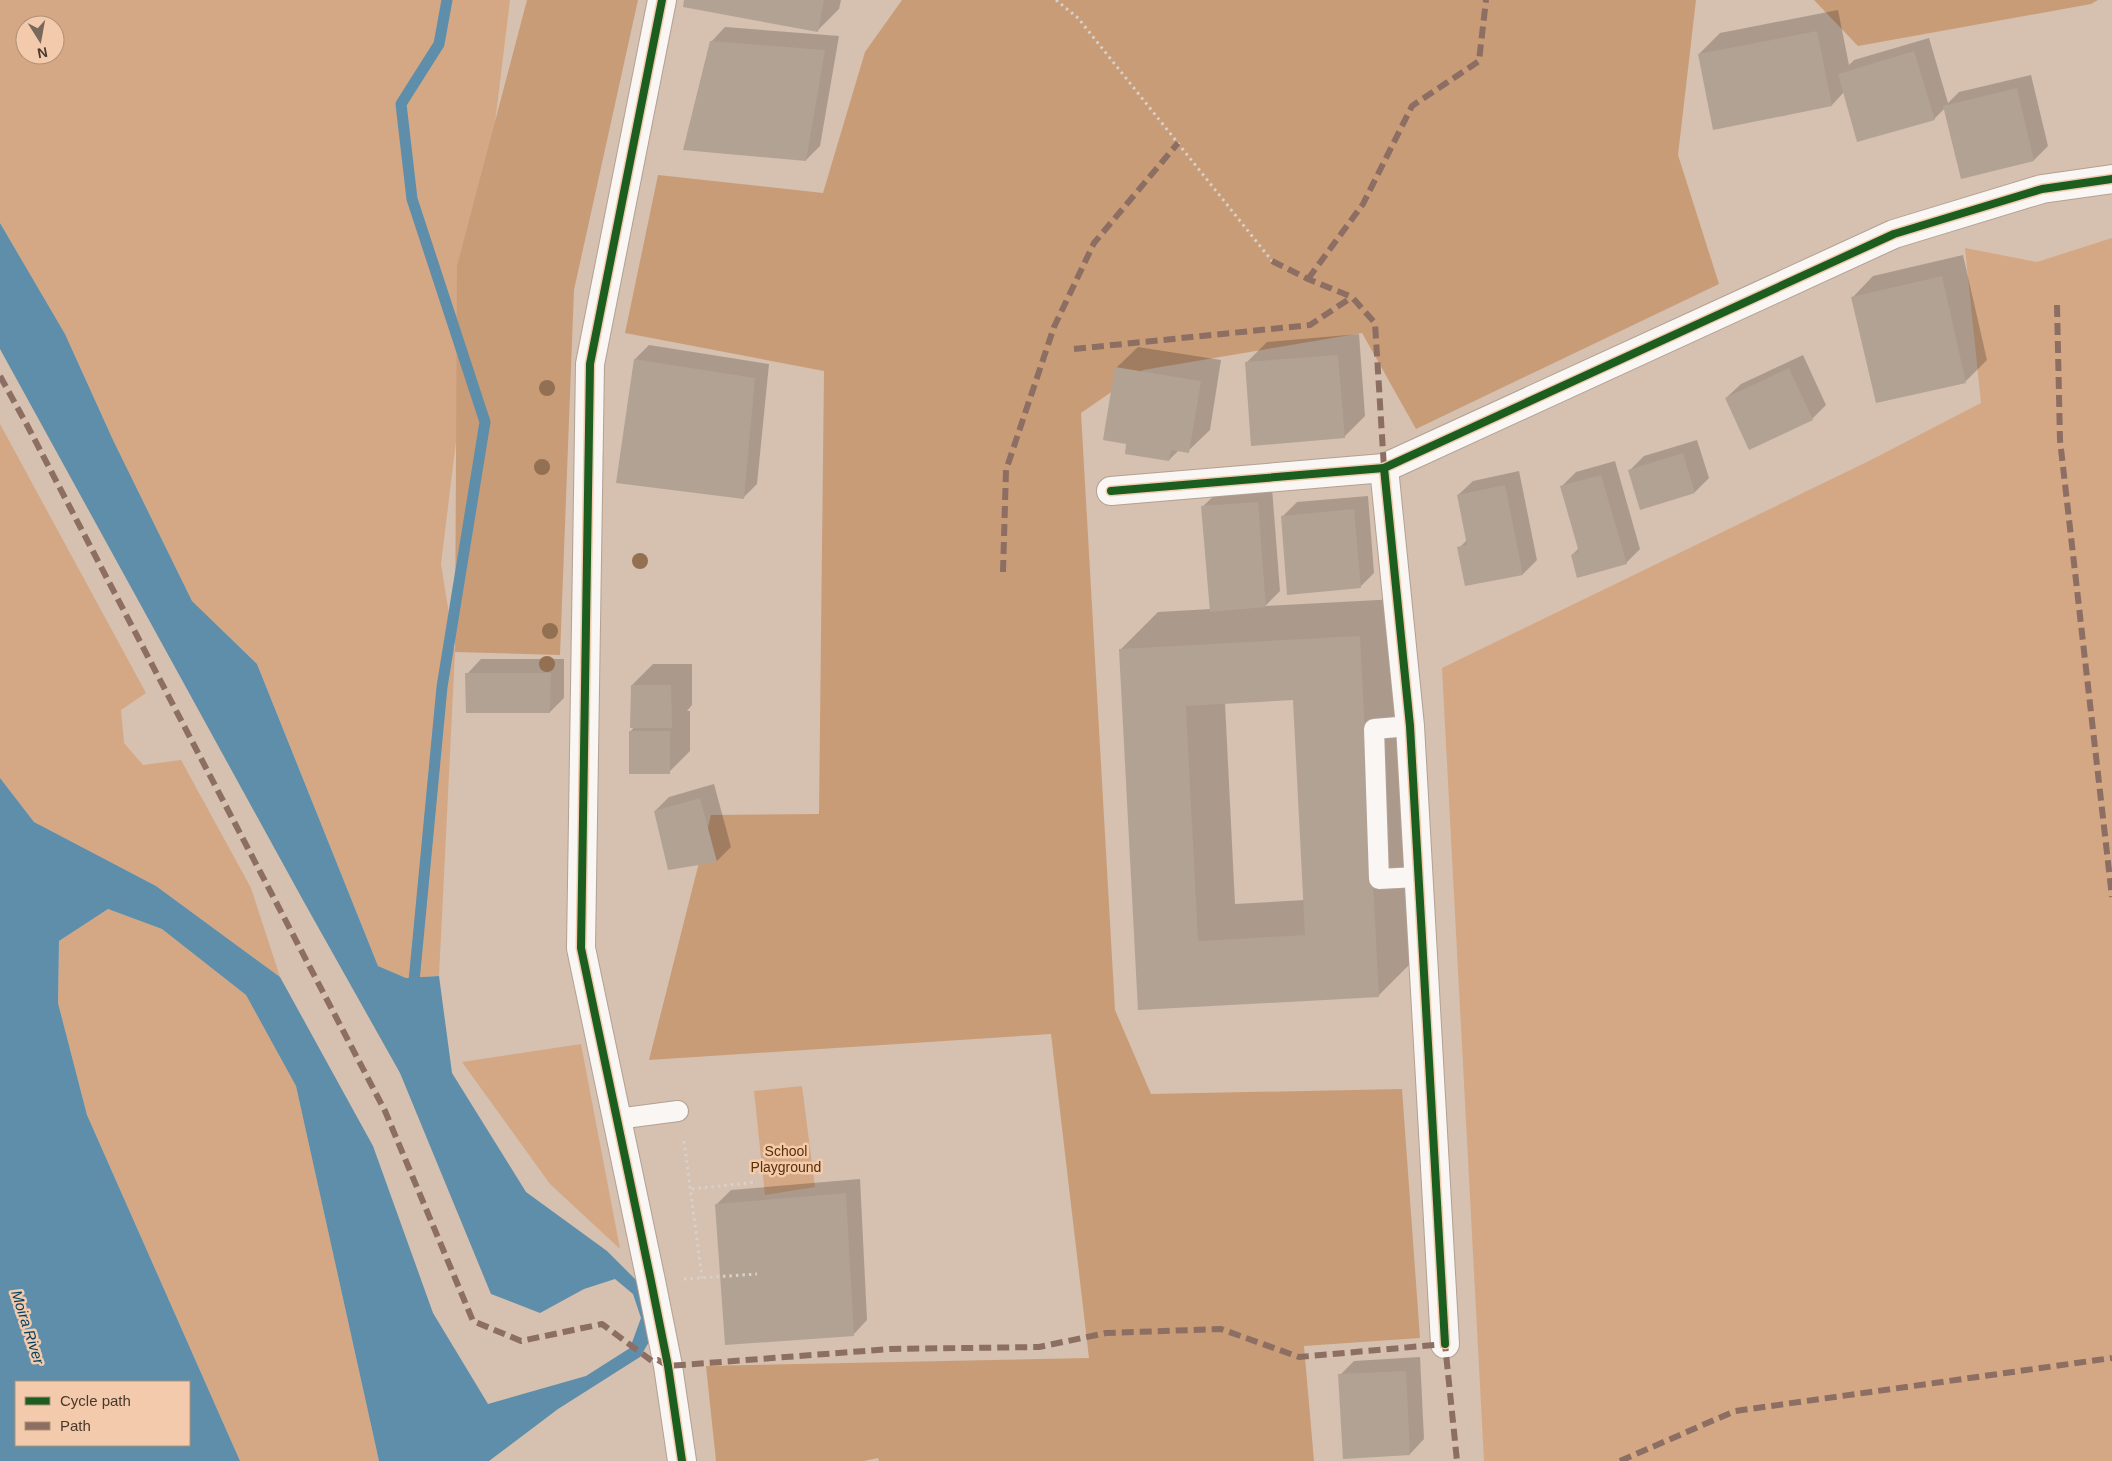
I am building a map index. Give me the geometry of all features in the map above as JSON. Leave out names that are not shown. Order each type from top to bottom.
[{"type":"street","points":[[662,0],[590,364],[581,948],[668,1366],[682,1461]]},
{"type":"street","points":[[1111,491],[1384,468],[1894,234],[2042,189],[2112,179]]},
{"type":"street","points":[[1384,468],[1410,726],[1445,1344]]},
{"type":"lane","points":[[1410,726],[1374,729],[1379,879],[1418,877]]},
{"type":"lane","points":[[617,1119],[678,1111]]},
{"type":"path","points":[[1056,0],[1078,18],[1272,261]]},
{"type":"path","points":[[684,1136],[702,1278]]},
{"type":"path","points":[[692,1189],[757,1182]]},
{"type":"path","points":[[651,1281],[757,1274]]},
{"type":"green space","points":[[0,0],[510,0],[441,564],[455,652],[439,976],[406,978],[378,966],[257,664],[192,601],[113,440],[65,334],[0,223]]},
{"type":"green space","points":[[2112,238],[2112,1461],[1484,1461],[1442,668],[1869,461],[1981,403],[1965,248],[2037,262]]},
{"type":"green space","points":[[0,424],[146,693],[121,710],[124,743],[143,765],[181,760],[251,888],[280,977],[156,886],[34,822],[0,778]]},
{"type":"green space","points":[[108,909],[162,929],[246,995],[296,1086],[379,1461],[240,1461],[87,1115],[58,1003],[59,941]]},
{"type":"green space","points":[[581,1044],[620,1249],[550,1184],[462,1062]]},
{"type":"green space","name":"School Playground","points":[[802,1086],[815,1187],[765,1195],[754,1091]]},
{"type":"shaded area","points":[[527,0],[638,0],[574,290],[560,655],[455,652],[457,266]]},
{"type":"shaded area","points":[[902,0],[1696,0],[1678,155],[1719,284],[1416,429],[1362,333],[1143,370],[1081,413],[1115,1010],[1151,1094],[1402,1089],[1420,1338],[1304,1346],[1314,1461],[879,1461],[878,1458],[864,1461],[716,1461],[706,1366],[1089,1358],[1051,1034],[649,1060],[711,815],[819,814],[824,371],[625,333],[658,175],[823,193],[865,52]]},
{"type":"shaded area","points":[[1814,0],[2098,0],[2091,4],[1858,46]]},
{"type":"water","name":"Moira River","points":[[0,223],[65,334],[113,440],[192,601],[257,664],[378,966],[406,978],[439,976],[452,1073],[526,1192],[607,1251],[647,1291],[655,1332],[640,1357],[558,1409],[489,1461],[379,1461],[296,1086],[246,995],[162,929],[108,909],[59,941],[58,1003],[87,1115],[240,1461],[0,1461],[0,778],[34,822],[156,886],[280,977],[373,1146],[433,1313],[488,1404],[586,1376],[630,1348],[641,1318],[633,1294],[615,1279],[584,1289],[540,1313],[491,1294],[400,1073],[0,349]]},
{"type":"building","points":[[684,0],[824,0],[818,32],[683,7]]},
{"type":"building","points":[[1817,31],[1832,106],[1713,130],[1698,54]]},
{"type":"building","points":[[710,41],[825,50],[806,161],[683,150]]},
{"type":"building","points":[[1914,51],[1935,120],[1857,142],[1838,74]]},
{"type":"building","points":[[2017,88],[2034,161],[1961,179],[1943,106]]},
{"type":"building","points":[[1942,276],[1966,383],[1876,403],[1851,297]]},
{"type":"building","points":[[1338,355],[1345,438],[1251,446],[1245,362]]},
{"type":"building","points":[[634,359],[755,378],[744,499],[616,483]]},
{"type":"building","points":[[1115,367],[1201,381],[1189,453],[1171,450],[1169,461],[1125,454],[1126,444],[1103,440]]},
{"type":"building","points":[[1789,368],[1813,420],[1749,450],[1725,398]]},
{"type":"building","points":[[1683,453],[1695,493],[1640,510],[1628,470]]},
{"type":"building","points":[[1601,475],[1627,564],[1577,578],[1571,555],[1579,552],[1560,486]]},
{"type":"building","points":[[1505,485],[1523,575],[1465,586],[1457,547],[1467,545],[1457,495]]},
{"type":"building","points":[[1258,502],[1266,607],[1210,612],[1201,506]]},
{"type":"building","points":[[1354,509],[1361,588],[1287,595],[1281,516]]},
{"type":"building","points":[[1360,636],[1379,997],[1138,1010],[1119,649]],"holes":[[[1293,700],[1305,935],[1198,941],[1186,706]]]},
{"type":"building","points":[[465,673],[551,673],[550,713],[466,713]]},
{"type":"building","points":[[631,685],[671,685],[672,728],[630,728]]},
{"type":"building","points":[[629,731],[670,731],[670,774],[629,774]]},
{"type":"building","points":[[700,798],[717,862],[668,870],[654,811]]},
{"type":"building","points":[[846,1193],[854,1336],[725,1345],[715,1204]]},
{"type":"building","points":[[1406,1371],[1410,1455],[1343,1459],[1338,1374]]},
{"type":"waterway","points":[[413,992],[442,687],[485,422],[412,199],[401,104],[439,44],[447,0]]},
{"type":"marked path","points":[[1308,279],[1363,204],[1412,106],[1479,61],[1486,0]]},
{"type":"marked path","points":[[1003,572],[1006,470],[1054,327],[1094,243],[1178,143]]},
{"type":"marked path","points":[[1272,261],[1308,279],[1352,297],[1375,323],[1384,468]]},
{"type":"marked path","points":[[1074,349],[1310,325],[1352,297]]},
{"type":"marked path","points":[[2057,305],[2060,440],[2112,897]]},
{"type":"marked path","points":[[0,376],[385,1111],[473,1321],[521,1341],[602,1324],[652,1361],[658,1360],[668,1366],[890,1349],[1039,1347],[1106,1333],[1221,1329],[1299,1357],[1445,1344],[1457,1461]]},
{"type":"marked path","points":[[1620,1461],[1735,1411],[2112,1358]]},
{"type":"cycle path","points":[[662,0],[590,364],[581,948],[668,1366],[682,1461]]},
{"type":"cycle path","points":[[1111,491],[1384,468],[1894,234],[2042,189],[2112,179]]},
{"type":"cycle path","points":[[1384,468],[1410,726],[1445,1344]]}]
